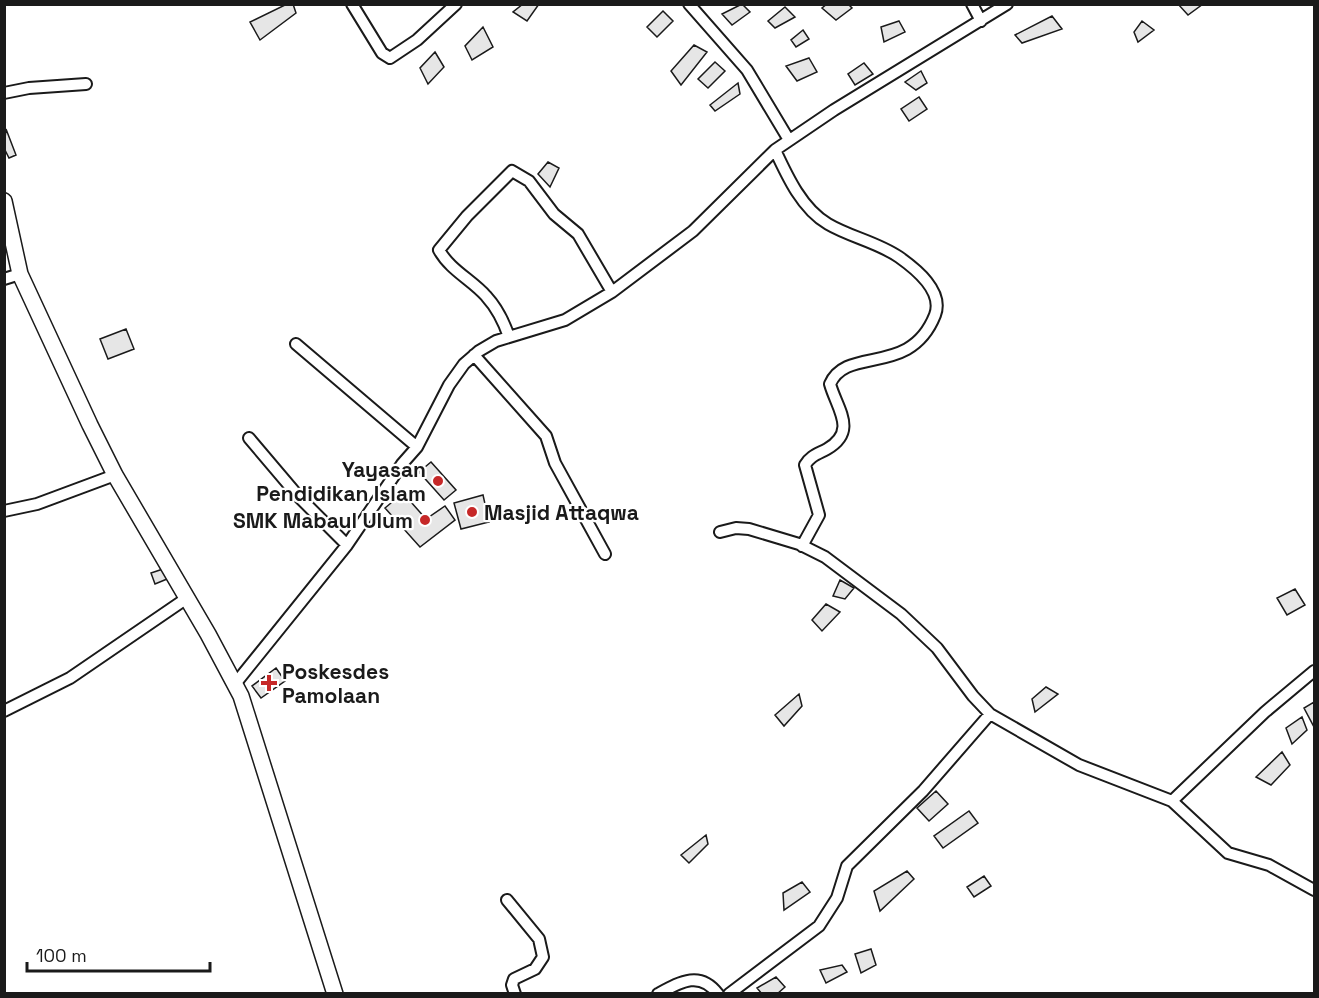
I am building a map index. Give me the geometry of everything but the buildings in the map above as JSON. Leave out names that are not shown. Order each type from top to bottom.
[{"type":"street","points":[[352,4],[382,52],[390,58],[417,40],[456,4]]},
{"type":"street","points":[[689,4],[747,70],[789,140]]},
{"type":"street","points":[[972,4],[981,21]]},
{"type":"street","points":[[235,684],[347,544],[402,464],[417,447],[449,385],[474,355],[496,341],[565,320],[612,292],[693,231],[775,150],[1008,4]]},
{"type":"street","points":[[4,93],[29,88],[86,84]]},
{"type":"street","points":[[775,150],[789,180],[811,209],[827,224],[877,244],[915,269],[926,279],[937,309],[928,331],[917,345],[895,355],[844,367],[832,378],[830,384],[843,419],[844,429],[841,438],[834,445],[809,458],[805,465],[819,515],[802,546]]},
{"type":"street","points":[[509,337],[499,312],[486,295],[460,274],[440,250],[467,216],[512,171],[529,181],[554,214],[578,234],[612,292]]},
{"type":"street","points":[[4,201],[11,242],[20,274],[116,475],[235,684],[335,993]]},
{"type":"street","points":[[4,279],[20,274]]},
{"type":"street","points":[[296,344],[417,447]]},
{"type":"street","points":[[474,355],[546,436],[555,463],[605,554]]},
{"type":"street","points":[[249,438],[299,497],[347,544]]},
{"type":"street","points":[[4,511],[37,504],[116,475]]},
{"type":"street","points":[[720,532],[736,528],[749,529],[802,546],[861,582],[901,614],[937,648],[973,696],[990,714],[1079,765],[1172,801],[1228,853],[1269,865],[1314,890]]},
{"type":"street","points":[[4,711],[70,678],[187,598]]},
{"type":"street","points":[[1172,801],[1264,712],[1314,671]]},
{"type":"street","points":[[729,993],[819,926],[837,898],[847,866],[922,791],[990,714]]},
{"type":"street","points":[[507,900],[539,939],[543,957],[535,969],[514,979],[512,985],[515,993]]},
{"type":"street","points":[[658,993],[677,983],[694,978],[707,982],[718,993]]},
{"type":"place","name":"Yayasan Pendidikan Islam","points":[[438,481]]},
{"type":"place","name":"Masjid Attaqwa","points":[[472,512]]},
{"type":"place","name":"SMK Mabaul Ulum","points":[[425,520]]},
{"type":"place","name":"Poskesdes Pamolaan","points":[[269,683]]}]
